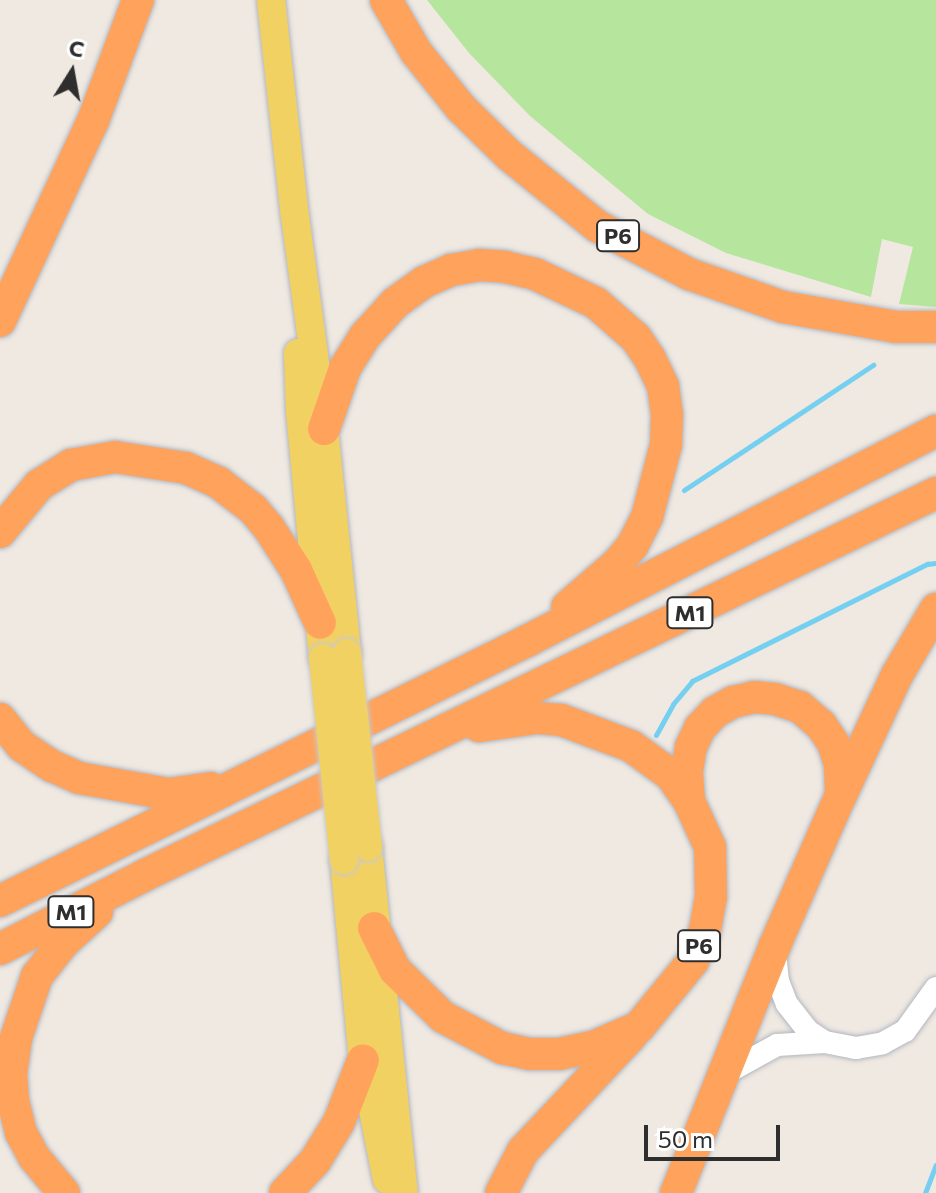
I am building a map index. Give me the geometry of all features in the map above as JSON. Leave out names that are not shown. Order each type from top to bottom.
[{"type":"highway","points":[[0,321],[93,121],[138,0]]},
{"type":"highway","name":"Р6","points":[[386,0],[416,52],[461,108],[509,155],[597,226],[689,274],[783,307],[896,327],[936,327]]},
{"type":"highway","name":"Р6","points":[[324,429],[345,368],[365,336],[395,303],[424,282],[451,270],[479,265],[535,274],[596,303],[636,338],[663,386],[667,415],[662,467],[647,517],[618,563],[529,640]]},
{"type":"highway","name":"М1","points":[[0,901],[529,640],[936,431]]},
{"type":"highway","name":"Р6","points":[[0,532],[39,485],[71,465],[115,457],[186,468],[219,483],[253,509],[296,570],[320,623]]},
{"type":"highway","name":"М1","points":[[0,949],[143,876],[936,493]]},
{"type":"highway","name":"Р6","points":[[676,1193],[775,945],[841,795],[897,675],[936,609]]},
{"type":"highway","name":"Р6","points":[[689,801],[687,771],[691,747],[700,728],[715,712],[733,702],[754,697],[775,699],[800,707],[821,725],[833,743],[840,765],[841,795]]},
{"type":"highway","points":[[0,719],[22,746],[52,766],[79,778],[169,794],[234,785]]},
{"type":"highway","name":"Р6","points":[[444,732],[511,721],[561,720],[631,746],[671,775],[689,801],[710,847],[711,897],[705,930],[685,972],[639,1027],[523,1151],[501,1193]]},
{"type":"highway","points":[[64,1193],[34,1157],[21,1133],[12,1087],[16,1038],[37,976],[72,934],[143,876]]},
{"type":"highway","name":"Р6","points":[[374,928],[395,970],[416,994],[468,1033],[502,1048],[559,1054],[593,1047],[639,1027]]},
{"type":"highway","name":"Р6","points":[[285,1193],[315,1161],[339,1122],[363,1060]]},
{"type":"main road","name":"Р6","points":[[271,0],[295,216],[324,429],[335,656],[356,854],[363,1060],[390,1193]]},
{"type":"main road","name":"Р6","points":[[295,216],[300,411],[320,623],[335,656]]},
{"type":"main road","name":"Р6","points":[[356,854],[374,928],[404,1193]]},
{"type":"street","points":[[775,945],[776,968],[787,1004],[808,1031],[825,1042]]},
{"type":"street","points":[[726,1073],[777,1045],[825,1042],[856,1048],[883,1043],[905,1031],[936,988]]},
{"type":"green space","points":[[427,0],[936,0],[936,307],[899,304],[913,247],[882,239],[871,297],[726,253],[648,214],[530,116],[469,53]]},
{"type":"waterway","points":[[684,490],[873,365]]},
{"type":"waterway","points":[[656,735],[673,704],[692,681],[927,564],[936,563]]},
{"type":"waterway","points":[[925,1193],[936,1165]]}]
